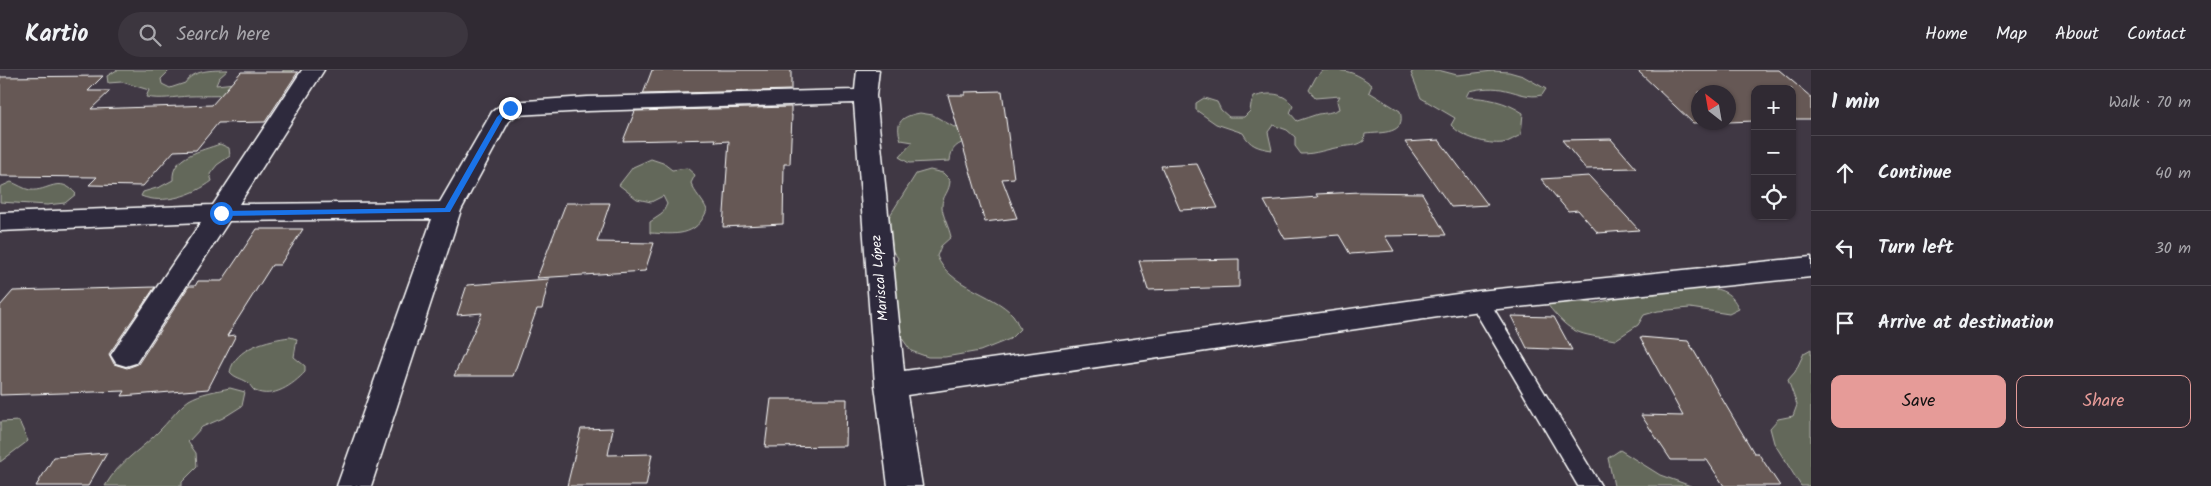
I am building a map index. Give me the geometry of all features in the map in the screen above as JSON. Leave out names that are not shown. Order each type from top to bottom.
[{"type":"street","points":[[126,355],[221,213],[313,70]]},
{"type":"street","points":[[354,486],[448,210],[500,117],[510,108],[866,83]]},
{"type":"street","name":"Mariscal López","points":[[866,83],[890,384],[905,486]]},
{"type":"street","points":[[0,222],[221,213],[448,210]]},
{"type":"street","points":[[890,384],[1479,301],[1811,267]]},
{"type":"lane","points":[[1479,301],[1590,486]]},
{"type":"green space","points":[[117,70],[170,70],[161,79],[162,84],[170,88],[185,83],[193,75],[209,71],[228,70],[219,78],[216,85],[282,78],[283,70],[294,70],[284,80],[272,87],[245,94],[152,98],[146,97],[149,90],[122,82],[108,83],[107,76]]},
{"type":"green space","points":[[1324,70],[1350,72],[1366,80],[1372,85],[1369,92],[1400,111],[1400,124],[1391,131],[1365,134],[1364,141],[1355,145],[1301,154],[1295,146],[1295,137],[1287,130],[1273,125],[1268,132],[1272,150],[1255,146],[1243,133],[1216,124],[1196,110],[1196,103],[1204,98],[1217,102],[1221,110],[1229,117],[1244,117],[1250,111],[1254,97],[1276,94],[1285,98],[1293,106],[1290,113],[1297,121],[1318,114],[1328,113],[1339,109],[1337,101],[1340,96],[1315,98],[1309,90],[1316,77]]},
{"type":"green space","points":[[1415,70],[1438,70],[1457,75],[1493,71],[1509,72],[1523,76],[1546,89],[1542,95],[1533,96],[1497,88],[1469,91],[1466,97],[1496,101],[1523,113],[1521,135],[1505,142],[1490,143],[1461,133],[1451,125],[1455,118],[1421,98],[1411,73]]},
{"type":"green space","points":[[920,113],[933,115],[954,127],[968,126],[970,140],[953,149],[950,161],[909,163],[899,157],[913,142],[901,140],[899,124],[905,118]]},
{"type":"green space","points":[[220,144],[229,148],[230,156],[217,165],[210,174],[212,181],[205,186],[196,191],[168,199],[150,199],[141,196],[143,192],[160,187],[173,180],[177,165],[182,160],[196,152]]},
{"type":"green space","points":[[651,159],[663,163],[672,170],[687,168],[695,175],[691,183],[707,210],[697,226],[691,230],[676,234],[650,233],[650,222],[662,214],[667,204],[663,196],[651,202],[637,199],[619,185],[633,167]]},
{"type":"green space","points":[[930,170],[943,173],[950,180],[942,206],[951,237],[941,246],[937,256],[951,275],[1004,307],[1013,315],[1020,329],[1010,339],[980,351],[945,357],[928,357],[911,351],[896,330],[890,280],[898,258],[883,239],[882,228],[916,174]]},
{"type":"green space","points":[[11,182],[30,190],[59,184],[70,188],[76,194],[65,203],[47,205],[0,202],[0,187]]},
{"type":"green space","points":[[1698,286],[1723,291],[1732,297],[1739,309],[1729,314],[1690,308],[1658,311],[1644,315],[1638,325],[1615,340],[1584,334],[1570,328],[1547,304],[1596,303],[1610,300],[1621,294],[1655,294],[1668,290]]},
{"type":"green space","points":[[290,337],[297,339],[294,357],[305,366],[305,372],[289,386],[276,392],[262,393],[255,391],[247,382],[230,372],[238,356],[245,351],[272,340]]},
{"type":"green space","points":[[1811,349],[1811,486],[1801,486],[1774,443],[1770,428],[1778,419],[1793,416],[1797,405],[1788,380],[1795,372],[1804,353]]},
{"type":"green space","points":[[230,388],[245,392],[242,406],[223,418],[202,427],[188,442],[196,453],[197,467],[182,482],[182,486],[105,486],[118,469],[189,400],[204,394]]},
{"type":"green space","points":[[19,421],[28,441],[0,462],[0,422]]},
{"type":"green space","points":[[1620,450],[1660,475],[1691,486],[1614,486],[1608,458]]},
{"type":"building","points":[[652,70],[791,70],[791,90],[643,94]]},
{"type":"building","points":[[1637,70],[1779,70],[1811,97],[1811,119],[1796,119],[1796,85],[1751,85],[1751,121],[1736,122],[1736,85],[1691,85],[1691,121]]},
{"type":"building","points":[[241,72],[298,72],[265,122],[218,123],[196,150],[174,151],[143,186],[89,185],[97,177],[0,176],[0,77],[103,76],[88,91],[110,91],[91,109],[212,105]]},
{"type":"building","points":[[1002,91],[1014,178],[1002,179],[1017,218],[985,222],[948,95],[965,95],[965,92]]},
{"type":"building","points":[[791,107],[790,164],[784,164],[783,224],[723,227],[729,141],[715,142],[716,139],[623,141],[635,111]]},
{"type":"building","points":[[1611,139],[1636,168],[1586,169],[1562,140]]},
{"type":"building","points":[[1439,140],[1488,205],[1451,207],[1405,142]]},
{"type":"building","points":[[1197,164],[1218,208],[1180,210],[1161,166]]},
{"type":"building","points":[[1589,176],[1639,230],[1598,233],[1578,210],[1568,211],[1541,179]]},
{"type":"building","points":[[1361,192],[1422,193],[1446,235],[1385,236],[1394,251],[1350,254],[1339,235],[1285,239],[1264,201],[1318,197],[1316,194]]},
{"type":"building","points":[[566,203],[610,203],[597,242],[654,243],[645,271],[537,278]]},
{"type":"building","points":[[257,229],[303,229],[280,265],[272,265],[227,336],[236,335],[208,389],[122,396],[125,391],[0,395],[0,306],[13,291],[155,287],[109,354],[114,364],[127,368],[138,364],[189,286],[195,286],[198,281],[222,281]]},
{"type":"building","points":[[1239,259],[1239,287],[1148,290],[1139,261]]},
{"type":"building","points":[[549,279],[542,309],[537,309],[513,376],[454,376],[482,313],[457,315],[467,285]]},
{"type":"building","points":[[1511,316],[1554,317],[1572,350],[1527,348]]},
{"type":"building","points":[[1640,337],[1688,341],[1754,453],[1758,453],[1780,486],[1724,486],[1707,460],[1671,460],[1641,415],[1683,416]]},
{"type":"building","points":[[771,399],[847,399],[846,446],[765,447]]},
{"type":"building","points":[[613,428],[608,455],[652,454],[646,486],[567,486],[581,429]]},
{"type":"building","points":[[107,453],[88,486],[36,486],[54,457]]},
{"type":"route","points":[[221,213],[448,210],[500,117],[510,108]]}]
